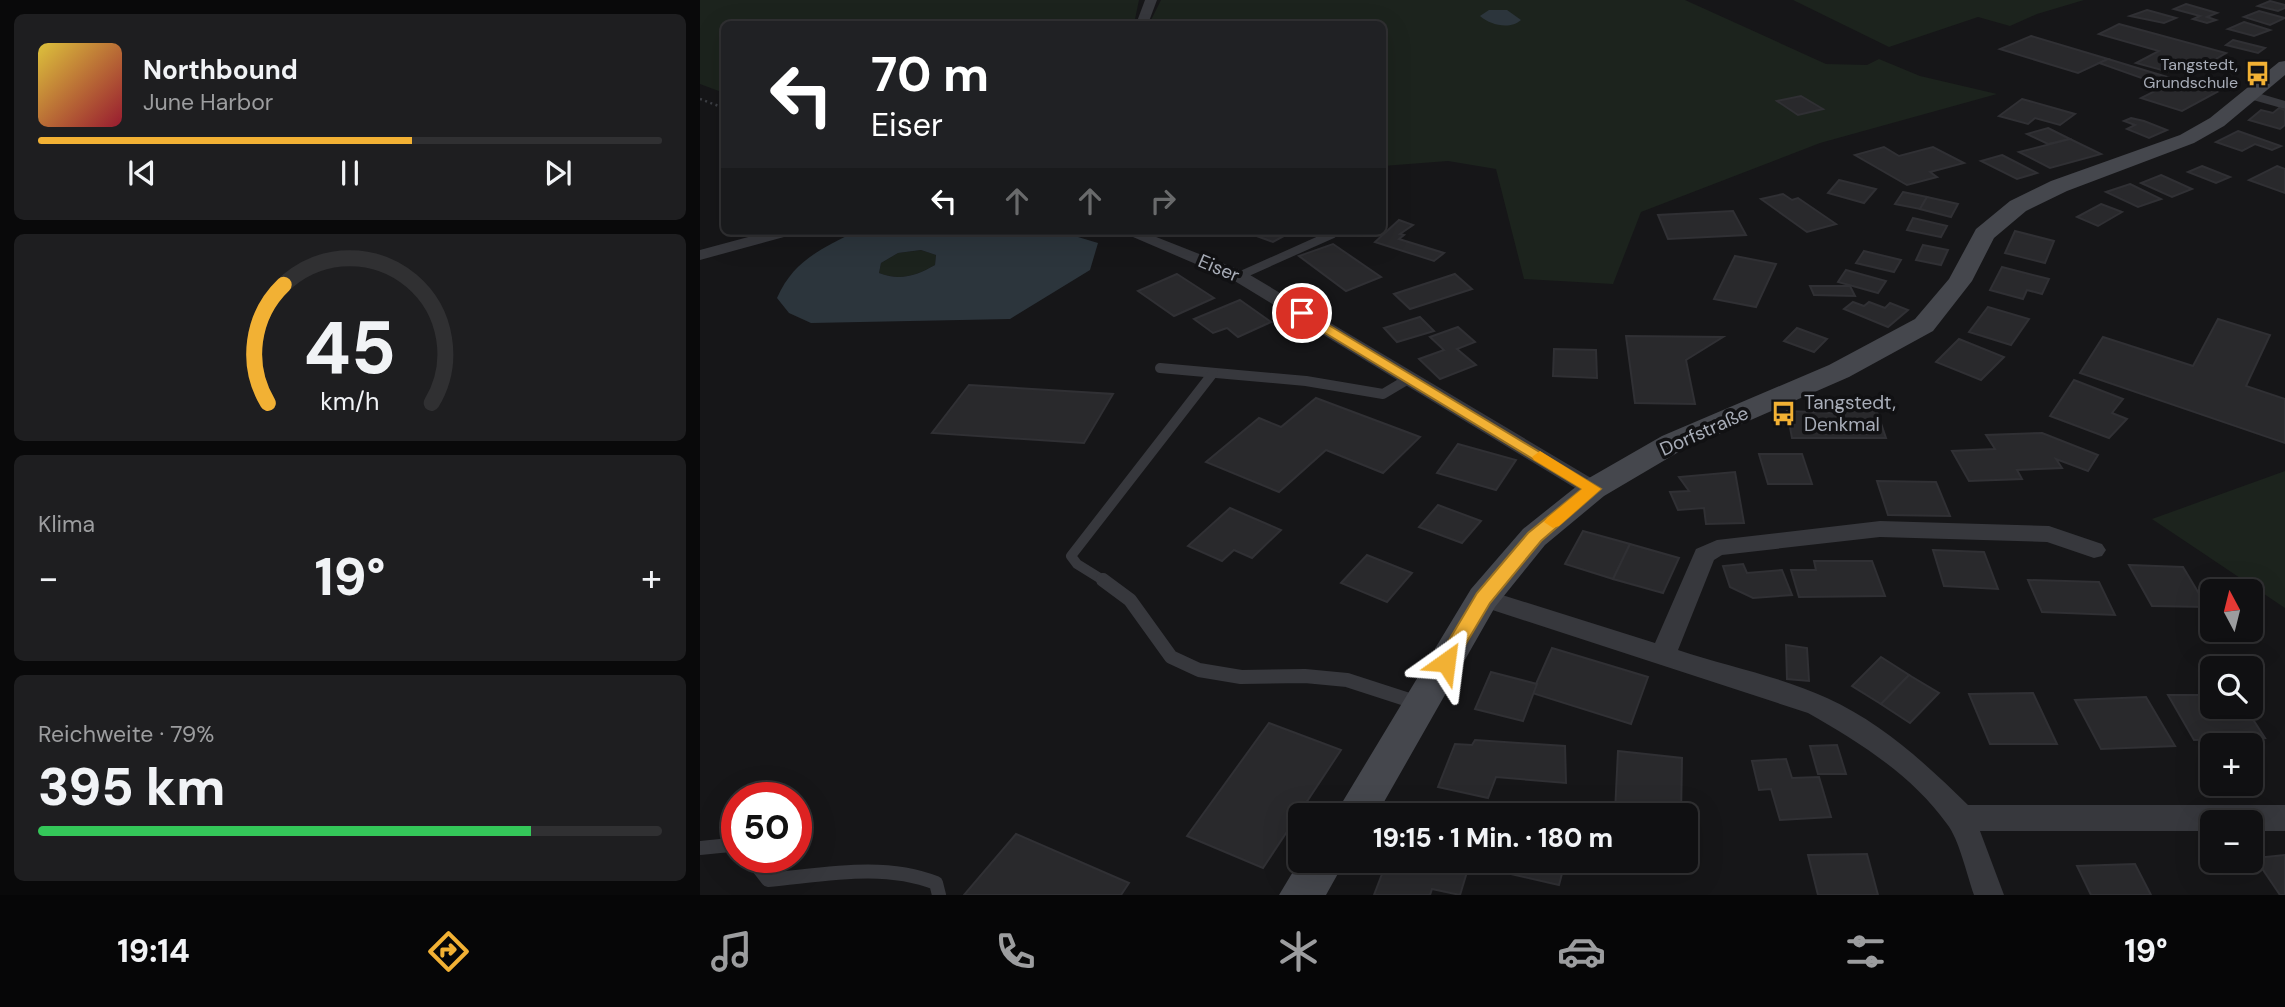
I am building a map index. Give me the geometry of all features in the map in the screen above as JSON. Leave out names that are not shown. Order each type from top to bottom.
[{"type":"main road","name":"Dorfstraße","points":[[1362,803],[1483,598],[1534,537],[1593,489],[1672,443],[1839,371],[1924,325],[1960,281],[1984,234],[2018,206],[2059,187],[2187,139],[2217,122],[2285,66]]},
{"type":"main road","points":[[1301,895],[1316,873]]},
{"type":"street","points":[[1143,21],[1151,0]]},
{"type":"street","points":[[2251,95],[2285,105]]},
{"type":"street","points":[[700,255],[774,235]]},
{"type":"street","name":"Eiser","points":[[1137,235],[1239,276],[1593,489]]},
{"type":"street","points":[[1664,653],[1704,555],[1717,548],[1880,529],[2049,534],[2094,550]]},
{"type":"street","points":[[1483,598],[1664,653],[1817,705],[1865,732],[1910,766],[1961,818],[1989,895]]},
{"type":"street","points":[[1961,818],[2285,818]]},
{"type":"lane","points":[[1239,276],[1331,235]]},
{"type":"lane","points":[[1160,368],[1306,380],[1383,394],[1410,378]]},
{"type":"lane","points":[[1213,373],[1071,556],[1077,564],[1128,599],[1162,648],[1175,661],[1198,671],[1261,679],[1311,676],[1346,679],[1420,704]]},
{"type":"lane","points":[[700,848],[721,846]]},
{"type":"lane","points":[[763,873],[768,880],[882,873],[921,875],[936,883],[939,895]]},
{"type":"path","points":[[700,99],[721,107]]},
{"type":"shaded area","points":[[700,0],[1139,0],[1135,21],[721,21],[721,92],[700,84]]},
{"type":"shaded area","points":[[1161,0],[1685,0],[1826,64],[1867,65],[1879,59],[1920,76],[1997,94],[1820,143],[1641,212],[1613,284],[1524,279],[1496,169],[1448,161],[1386,166],[1386,21],[1150,21]],"holes":[[[1801,96],[1823,109],[1798,115],[1777,102]]]},
{"type":"shaded area","points":[[1793,0],[2084,0],[2037,14],[2010,26],[1978,17],[1889,47]]},
{"type":"shaded area","points":[[1489,10],[1507,10],[1521,20],[1506,26],[1494,24],[1480,16]]},
{"type":"shaded area","points":[[849,235],[1071,235],[1098,243],[1090,270],[1010,319],[811,323],[789,313],[777,298],[791,274],[809,257]],"holes":[[[921,250],[936,255],[935,265],[901,277],[879,273],[881,263],[898,253]]]},
{"type":"shaded area","points":[[921,250],[936,255],[935,265],[908,276],[894,277],[879,273],[881,263],[898,253]]},
{"type":"shaded area","points":[[2285,471],[2285,608],[2263,593],[2263,579],[2242,579],[2152,519]]},
{"type":"building","points":[[2270,1],[2285,5],[2285,8],[2278,11],[2258,6]]},
{"type":"building","points":[[2186,4],[2217,13],[2207,17],[2216,20],[2207,23],[2193,19],[2200,16],[2174,9]]},
{"type":"building","points":[[2147,10],[2176,18],[2164,23],[2130,16]]},
{"type":"building","points":[[2259,11],[2285,18],[2270,25],[2244,17]]},
{"type":"building","points":[[2244,22],[2270,30],[2254,36],[2228,29]]},
{"type":"building","points":[[2119,24],[2226,53],[2197,70],[2181,65],[2169,72],[2136,63],[2159,51],[2099,34]]},
{"type":"building","points":[[2031,36],[2108,59],[2078,73],[2000,49]]},
{"type":"building","points":[[2233,40],[2265,48],[2258,53],[2226,45]]},
{"type":"building","points":[[2108,59],[2177,80],[2164,86],[2099,63]]},
{"type":"building","points":[[2177,80],[2217,92],[2182,111],[2141,98]]},
{"type":"building","points":[[1801,96],[1823,109],[1798,115],[1777,101]]},
{"type":"building","points":[[2022,99],[2075,114],[2060,125],[2035,118],[2028,124],[1999,116]]},
{"type":"building","points":[[2279,108],[2285,110],[2285,125],[2280,129],[2249,120],[2261,110],[2273,113]]},
{"type":"building","points":[[2131,118],[2167,130],[2149,138],[2127,129],[2135,125],[2124,121]]},
{"type":"building","points":[[2048,128],[2070,139],[2048,144],[2027,134]]},
{"type":"building","points":[[2238,131],[2281,146],[2272,150],[2255,144],[2242,151],[2216,142]]},
{"type":"building","points":[[2070,139],[2101,154],[2050,168],[2019,152]]},
{"type":"building","points":[[1884,147],[1899,156],[1933,147],[1964,163],[1930,172],[1937,177],[1907,185],[1855,155]]},
{"type":"building","points":[[2002,155],[2037,173],[2017,179],[1981,161]]},
{"type":"building","points":[[2202,166],[2230,177],[2216,183],[2188,172]]},
{"type":"building","points":[[2277,166],[2285,169],[2285,193],[2249,180]]},
{"type":"building","points":[[2161,175],[2192,189],[2172,197],[2141,183]]},
{"type":"building","points":[[1839,180],[1876,189],[1864,203],[1828,193]]},
{"type":"building","points":[[2130,184],[2161,199],[2138,207],[2106,192]]},
{"type":"building","points":[[1903,192],[1927,197],[1920,209],[1895,204]]},
{"type":"building","points":[[1783,194],[1792,200],[1798,198],[1836,224],[1807,232],[1761,199]]},
{"type":"building","points":[[1927,197],[1958,204],[1951,217],[1920,209]]},
{"type":"building","points":[[2101,204],[2122,212],[2098,226],[2077,217]]},
{"type":"building","points":[[1733,211],[1746,235],[1668,239],[1658,215]]},
{"type":"building","points":[[1913,218],[1947,226],[1941,237],[1907,230]]},
{"type":"building","points":[[1399,220],[1413,225],[1400,234],[1404,235],[1399,239],[1444,253],[1434,261],[1375,242],[1386,235]]},
{"type":"building","points":[[2015,231],[2054,241],[2045,263],[2005,253]]},
{"type":"building","points":[[1254,235],[1286,235],[1273,242]]},
{"type":"building","points":[[1333,244],[1381,277],[1346,291],[1299,256]]},
{"type":"building","points":[[1923,245],[1948,250],[1941,265],[1916,260]]},
{"type":"building","points":[[1864,251],[1901,260],[1894,272],[1856,263]]},
{"type":"building","points":[[1735,256],[1776,264],[1756,307],[1714,299]]},
{"type":"building","points":[[2002,267],[2049,279],[2042,294],[2027,290],[2023,299],[1990,290]]},
{"type":"building","points":[[1846,270],[1886,281],[1878,293],[1838,282]]},
{"type":"building","points":[[1177,274],[1214,298],[1174,316],[1138,291]]},
{"type":"building","points":[[1455,274],[1472,289],[1410,309],[1394,294]]},
{"type":"building","points":[[1810,286],[1850,286],[1855,296],[1814,295]]},
{"type":"building","points":[[1240,300],[1271,322],[1238,337],[1227,328],[1213,333],[1194,319]]},
{"type":"building","points":[[1853,302],[1864,306],[1869,302],[1885,308],[1890,303],[1908,310],[1888,327],[1844,309]]},
{"type":"building","points":[[1988,307],[2029,319],[2011,345],[1969,332]]},
{"type":"building","points":[[1420,317],[1434,331],[1397,342],[1384,328]]},
{"type":"building","points":[[2218,319],[2270,335],[2246,386],[2285,399],[2285,443],[2080,373],[2103,337],[2193,366]]},
{"type":"building","points":[[1458,327],[1475,342],[1457,349],[1476,365],[1440,379],[1419,359],[1444,350],[1430,337]]},
{"type":"building","points":[[1797,328],[1827,339],[1814,352],[1784,341]]},
{"type":"building","points":[[1626,336],[1723,337],[1686,360],[1695,404],[1635,403]]},
{"type":"building","points":[[1959,339],[2004,357],[1981,380],[1936,362]]},
{"type":"building","points":[[1554,349],[1596,350],[1597,378],[1553,376]]},
{"type":"building","points":[[2074,380],[2123,399],[2112,413],[2127,419],[2109,438],[2050,416]]},
{"type":"building","points":[[969,385],[1113,394],[1084,443],[932,433]]},
{"type":"building","points":[[1864,397],[1874,403],[1886,438],[1792,438],[1787,411],[1837,413],[1836,408]]},
{"type":"building","points":[[1316,398],[1420,437],[1383,473],[1326,450],[1279,492],[1206,462],[1259,418],[1281,427]]},
{"type":"building","points":[[2042,433],[2098,455],[2088,471],[2056,459],[2062,468],[2017,470],[2022,479],[1969,481],[1952,451],[1995,449],[1986,435]]},
{"type":"building","points":[[1458,444],[1516,460],[1496,490],[1437,473]]},
{"type":"building","points":[[1759,454],[1802,454],[1812,484],[1768,484]]},
{"type":"building","points":[[1735,472],[1744,523],[1706,524],[1704,508],[1678,510],[1670,492],[1689,491],[1679,477]]},
{"type":"building","points":[[1877,481],[1936,482],[1950,516],[1888,515]]},
{"type":"building","points":[[1438,505],[1481,521],[1462,543],[1419,527]]},
{"type":"building","points":[[1230,508],[1281,530],[1252,558],[1234,550],[1222,561],[1188,546]]},
{"type":"building","points":[[1583,531],[1630,544],[1613,579],[1565,564]]},
{"type":"building","points":[[1630,544],[1679,558],[1663,593],[1613,579]]},
{"type":"building","points":[[1933,550],[1984,552],[1998,589],[1944,586]]},
{"type":"building","points":[[1367,555],[1412,573],[1387,602],[1341,583]]},
{"type":"building","points":[[1814,561],[1872,561],[1885,596],[1799,597],[1791,570],[1816,570]]},
{"type":"building","points":[[1743,564],[1747,573],[1782,570],[1792,595],[1753,598],[1730,587],[1723,566]]},
{"type":"building","points":[[2129,565],[2183,567],[2200,595],[2200,607],[2152,606]]},
{"type":"building","points":[[2028,580],[2099,582],[2115,615],[2042,612]]},
{"type":"building","points":[[1786,645],[1807,648],[1809,681],[1787,679]]},
{"type":"building","points":[[1552,648],[1648,677],[1631,724],[1532,693]]},
{"type":"building","points":[[1881,657],[1909,675],[1881,704],[1852,686]]},
{"type":"building","points":[[1491,672],[1537,684],[1523,721],[1475,709]]},
{"type":"building","points":[[1909,675],[1939,693],[1910,723],[1881,704]]},
{"type":"building","points":[[2033,693],[2057,744],[1990,744],[1969,694]]},
{"type":"building","points":[[2168,695],[2200,695],[2200,719],[2253,719],[2262,733],[2200,733],[2200,740],[2194,740]]},
{"type":"building","points":[[2146,697],[2175,746],[2101,749],[2075,700]]},
{"type":"building","points":[[1269,723],[1341,750],[1306,803],[1288,803],[1288,830],[1263,868],[1187,836]]},
{"type":"building","points":[[1475,740],[1565,746],[1566,783],[1496,777],[1488,798],[1438,787],[1455,744],[1472,745]]},
{"type":"building","points":[[1837,745],[1846,774],[1818,774],[1810,746]]},
{"type":"building","points":[[1618,751],[1682,758],[1681,803],[1615,803]]},
{"type":"building","points":[[1786,759],[1792,778],[1819,777],[1831,817],[1780,820],[1771,789],[1759,790],[1752,761]]},
{"type":"building","points":[[1016,834],[1129,883],[1121,895],[964,895]]},
{"type":"building","points":[[1867,854],[1878,895],[1818,895],[1808,855]]},
{"type":"building","points":[[2285,855],[2285,895],[2280,895],[2263,870],[2263,857]]},
{"type":"building","points":[[2135,864],[2151,895],[2091,895],[2077,866]]},
{"type":"building","points":[[1382,873],[1467,873],[1460,895],[1432,889],[1430,895],[1374,895]]},
{"type":"building","points":[[1506,873],[1562,873],[1559,885]]},
{"type":"slow traffic","points":[[1540,457],[1593,489],[1553,522]]},
{"type":"place","name":"Tangstedt, Grundschule","points":[[2258,73]]},
{"type":"place","name":"Tangstedt, Denkmal","points":[[1784,413]]},
{"type":"route","points":[[1302,313],[1593,489],[1534,537],[1483,598],[1446,662]]}]
